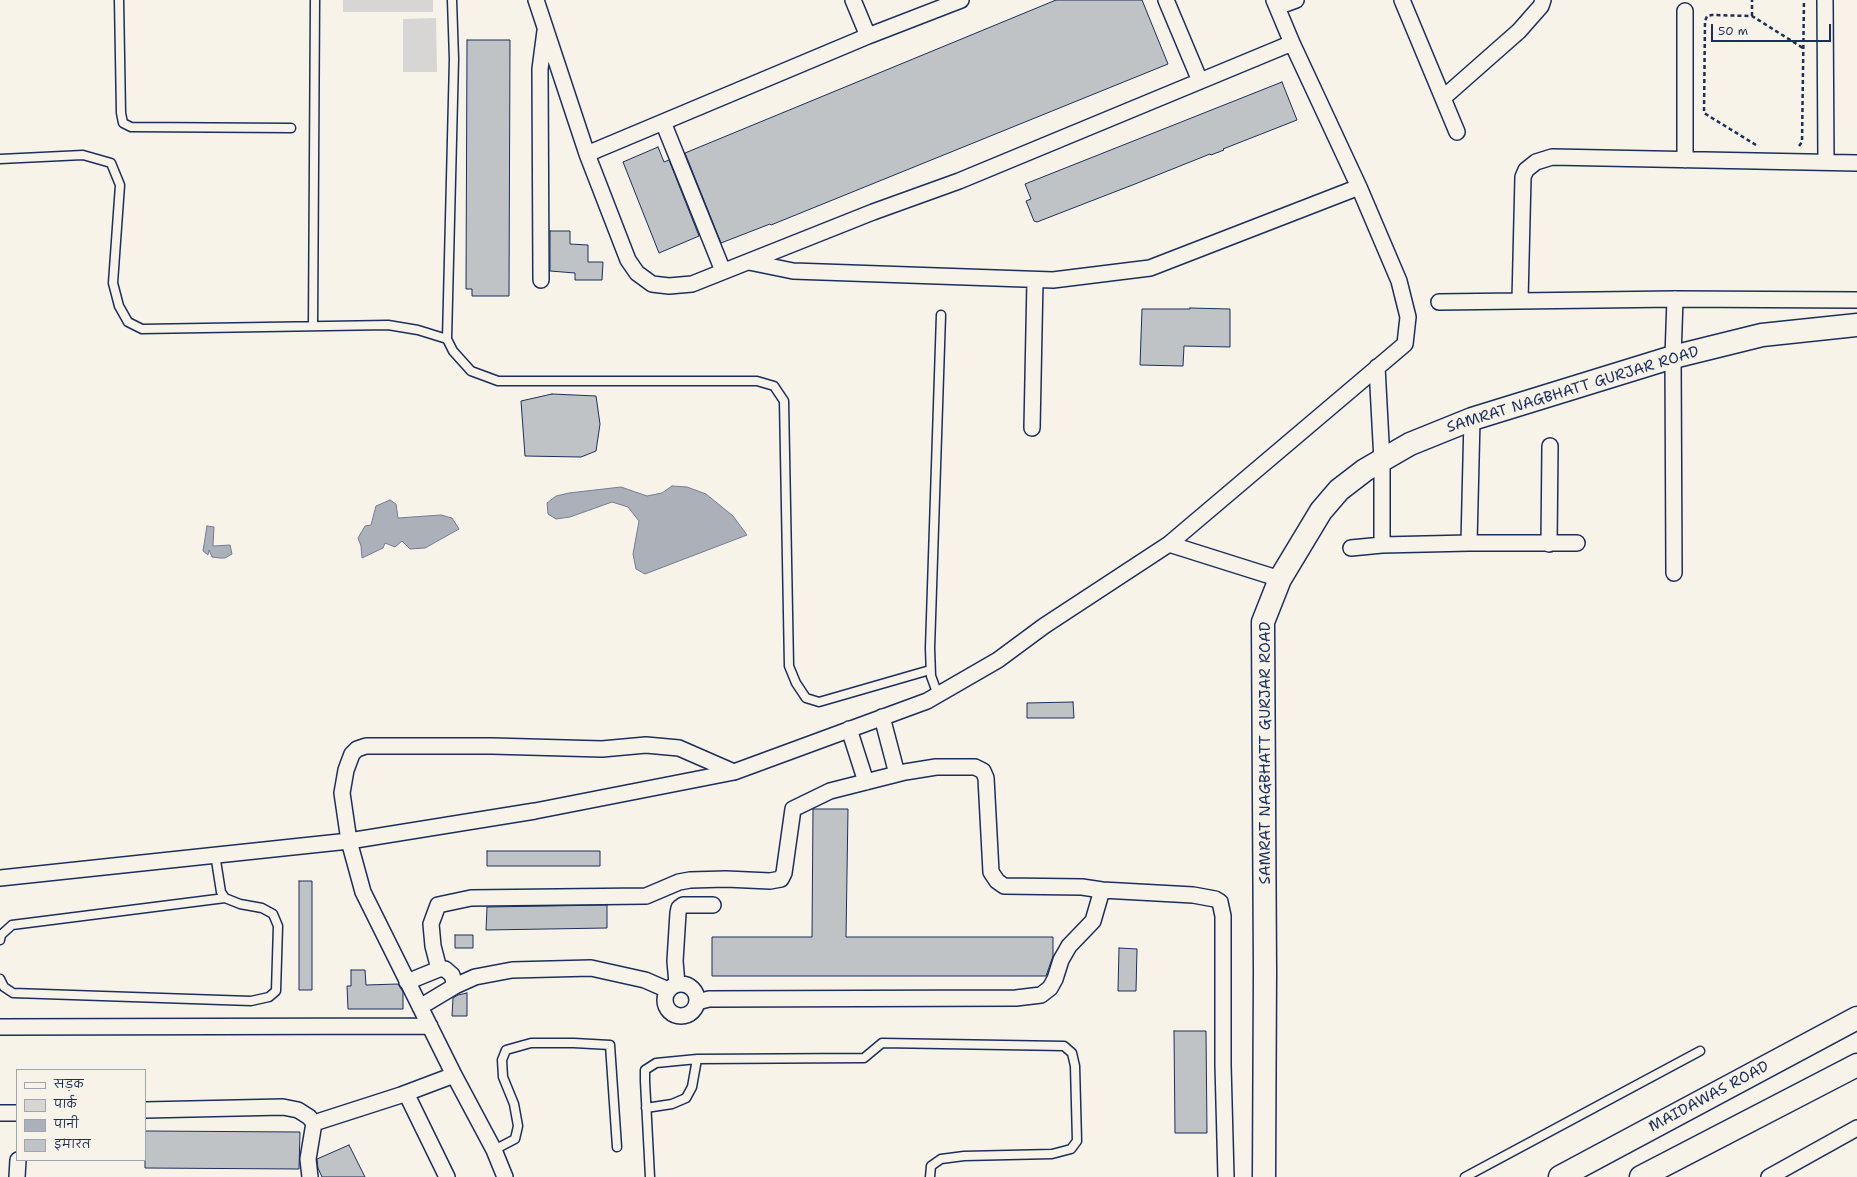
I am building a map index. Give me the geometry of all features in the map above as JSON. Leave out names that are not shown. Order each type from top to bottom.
[{"type":"street","points":[[536,0],[587,154],[628,260],[637,273],[652,284],[669,286],[692,284],[873,212],[959,181],[1292,43]]},
{"type":"street","points":[[853,0],[868,36]]},
{"type":"street","points":[[587,154],[868,36],[961,0]]},
{"type":"street","points":[[1166,0],[1200,81]]},
{"type":"street","points":[[0,878],[348,841],[536,811],[734,772],[927,701],[998,660],[1044,626],[1169,544],[1405,344],[1408,317],[1399,281],[1359,186],[1292,43],[1276,4],[1296,0]]},
{"type":"street","points":[[1402,0],[1457,132]]},
{"type":"street","points":[[1443,98],[1519,31],[1541,6],[1543,0]]},
{"type":"street","points":[[1825,0],[1826,162]]},
{"type":"street","points":[[1685,11],[1685,160]]},
{"type":"street","points":[[541,280],[540,69],[546,29]]},
{"type":"street","points":[[663,122],[723,271]]},
{"type":"street","points":[[1520,300],[1523,177],[1526,170],[1536,162],[1552,157],[1857,163]]},
{"type":"street","points":[[749,262],[793,271],[1036,280],[1053,280],[1150,268],[1359,186]]},
{"type":"street","points":[[1032,428],[1036,280]]},
{"type":"street","points":[[1674,573],[1673,357],[1675,299]]},
{"type":"street","points":[[1439,302],[1675,299],[1857,300]]},
{"type":"street","name":"SAMRAT NAGBHATT GURJAR ROAD","points":[[1264,1177],[1264,622],[1280,579],[1321,511],[1339,490],[1382,461],[1410,444],[1472,419],[1673,357],[1762,335],[1857,325]]},
{"type":"street","points":[[1377,367],[1382,461],[1382,545]]},
{"type":"street","points":[[1469,543],[1472,419]]},
{"type":"street","points":[[1549,544],[1550,446]]},
{"type":"street","points":[[1351,548],[1382,545],[1469,543],[1578,543]]},
{"type":"street","points":[[1169,544],[1280,579]]},
{"type":"street","points":[[882,717],[897,774]]},
{"type":"street","points":[[849,729],[866,782]]},
{"type":"street","points":[[505,1177],[494,1150],[454,1075],[363,892],[348,841],[342,793],[346,770],[352,754],[356,749],[366,746],[492,746],[602,749],[646,745],[679,748],[734,772]]},
{"type":"street","points":[[439,969],[433,946],[431,924],[438,905],[471,898],[646,896],[679,882],[690,880],[726,879],[770,881],[781,879],[784,873],[792,809],[830,791],[897,774],[936,767],[976,767],[983,771],[986,778],[991,872],[997,881],[1004,886],[1082,887],[1102,890],[1193,895],[1215,898],[1220,902],[1223,916],[1223,1057],[1226,1177]]},
{"type":"street","points":[[697,1002],[709,999],[1016,998],[1041,995],[1050,988],[1055,979],[1061,960],[1069,946],[1093,921],[1102,890]]},
{"type":"street","points":[[672,987],[678,913],[680,908],[683,906],[712,905]]},
{"type":"street","points":[[420,1007],[455,986],[475,977],[512,970],[591,968],[672,987]]},
{"type":"street","points":[[407,982],[439,969],[445,969],[452,975],[455,986]]},
{"type":"street","points":[[682,983],[692,987],[697,997],[697,1002],[696,1007],[688,1015],[683,1016],[673,1014],[666,1006],[665,995],[672,987],[682,983]]},
{"type":"street","name":"MAIDAWAS ROAD","points":[[1560,1177],[1857,1018]]},
{"type":"street","points":[[0,1027],[430,1026]]},
{"type":"street","points":[[1641,1177],[1857,1065]]},
{"type":"street","points":[[314,1123],[406,1093],[454,1075]]},
{"type":"street","points":[[406,1093],[447,1177]]},
{"type":"street","points":[[146,1110],[283,1107],[298,1110],[309,1117],[314,1123],[308,1159],[310,1177]]},
{"type":"street","points":[[0,1113],[16,1113]]},
{"type":"street","points":[[1769,1177],[1857,1128]]},
{"type":"street","points":[[17,1177],[18,1161]]},
{"type":"lane","points":[[120,0],[121,113],[123,123],[131,127],[291,128]]},
{"type":"lane","points":[[313,326],[315,0]]},
{"type":"lane","points":[[452,0],[454,59],[447,339],[453,351],[471,371],[498,381],[757,381],[774,386],[784,401],[790,666],[796,683],[806,698],[819,702],[930,670]]},
{"type":"lane","points":[[0,159],[83,155],[111,163],[120,185],[113,283],[119,306],[128,322],[142,328],[388,325],[418,330],[447,339]]},
{"type":"lane","points":[[938,695],[931,676],[930,648],[941,316]]},
{"type":"lane","points":[[215,854],[221,892],[225,898]]},
{"type":"lane","points":[[0,940],[1,935],[12,925],[225,898],[240,904],[262,908],[273,914],[278,926],[276,991],[269,997],[251,1001],[13,993],[4,987],[0,979]]},
{"type":"lane","points":[[494,1150],[515,1139],[518,1126],[514,1104],[503,1077],[502,1060],[506,1050],[531,1044],[574,1043],[610,1045],[617,1147]]},
{"type":"lane","points":[[650,1177],[646,1108],[646,1070],[656,1063],[697,1059],[864,1058],[882,1043],[1064,1046],[1072,1053],[1075,1066],[1076,1141],[1071,1149],[1052,1154],[964,1156],[941,1159],[931,1166],[930,1177]]},
{"type":"lane","points":[[1465,1177],[1700,1051]]},
{"type":"lane","points":[[646,1108],[672,1104],[686,1098],[692,1087],[697,1059]]},
{"type":"path","points":[[1752,0],[1752,16]]},
{"type":"path","points":[[1792,146],[1800,146],[1802,142],[1804,0]]},
{"type":"path","points":[[1763,145],[1756,145],[1704,113],[1705,21],[1707,16],[1752,16],[1803,48]]},
{"type":"green space","points":[[343,0],[433,0],[433,12],[343,12]]},
{"type":"green space","points":[[436,18],[437,72],[403,72],[403,19]]},
{"type":"water","points":[[672,486],[687,487],[706,494],[733,516],[747,535],[645,574],[636,569],[633,554],[639,521],[628,507],[612,502],[570,517],[556,519],[548,514],[547,503],[556,496],[569,493],[621,487],[647,496],[662,493]]},
{"type":"water","points":[[390,500],[396,504],[398,518],[441,515],[452,518],[459,529],[425,548],[410,549],[402,541],[395,547],[385,543],[383,548],[362,558],[361,546],[358,538],[365,526],[371,525],[376,506]]},
{"type":"water","points":[[207,526],[214,527],[213,546],[230,545],[232,554],[225,558],[220,558],[212,557],[209,550],[208,555],[203,551]]},
{"type":"building","points":[[1056,0],[1142,0],[1168,64],[771,225],[770,224],[721,243],[685,153]]},
{"type":"building","points":[[467,40],[510,40],[509,296],[472,296],[472,289],[466,289]]},
{"type":"building","points":[[1282,82],[1297,120],[1223,149],[1224,150],[1211,155],[1210,154],[1037,222],[1034,221],[1026,201],[1031,199],[1025,184]]},
{"type":"building","points":[[658,147],[664,162],[669,160],[699,236],[659,253],[623,162]]},
{"type":"building","points":[[550,231],[570,231],[570,244],[588,245],[588,262],[603,262],[602,280],[575,280],[575,273],[550,271]]},
{"type":"building","points":[[1142,309],[1230,309],[1230,347],[1184,346],[1183,366],[1140,365]]},
{"type":"building","points":[[552,394],[596,396],[600,424],[596,451],[581,457],[525,456],[521,401]]},
{"type":"building","points":[[1073,702],[1074,718],[1027,718],[1027,703]]},
{"type":"building","points":[[813,809],[848,809],[846,937],[1053,937],[1053,956],[1046,976],[712,976],[712,937],[812,937]]},
{"type":"building","points":[[487,851],[600,851],[600,866],[487,866]]},
{"type":"building","points":[[299,881],[312,881],[312,990],[299,990]]},
{"type":"building","points":[[607,905],[607,928],[486,930],[487,907]]},
{"type":"building","points":[[455,935],[473,935],[473,948],[455,948]]},
{"type":"building","points":[[1119,948],[1137,949],[1136,991],[1118,991]]},
{"type":"building","points":[[351,970],[365,970],[366,985],[398,984],[403,992],[403,1009],[348,1009],[347,986],[351,986]]},
{"type":"building","points":[[467,993],[467,1016],[452,1016],[453,998]]},
{"type":"building","points":[[1174,1031],[1206,1031],[1207,1133],[1175,1133]]},
{"type":"building","points":[[146,1131],[300,1132],[299,1169],[145,1168]]},
{"type":"building","points":[[349,1145],[365,1177],[322,1177],[318,1168],[317,1159]]}]
